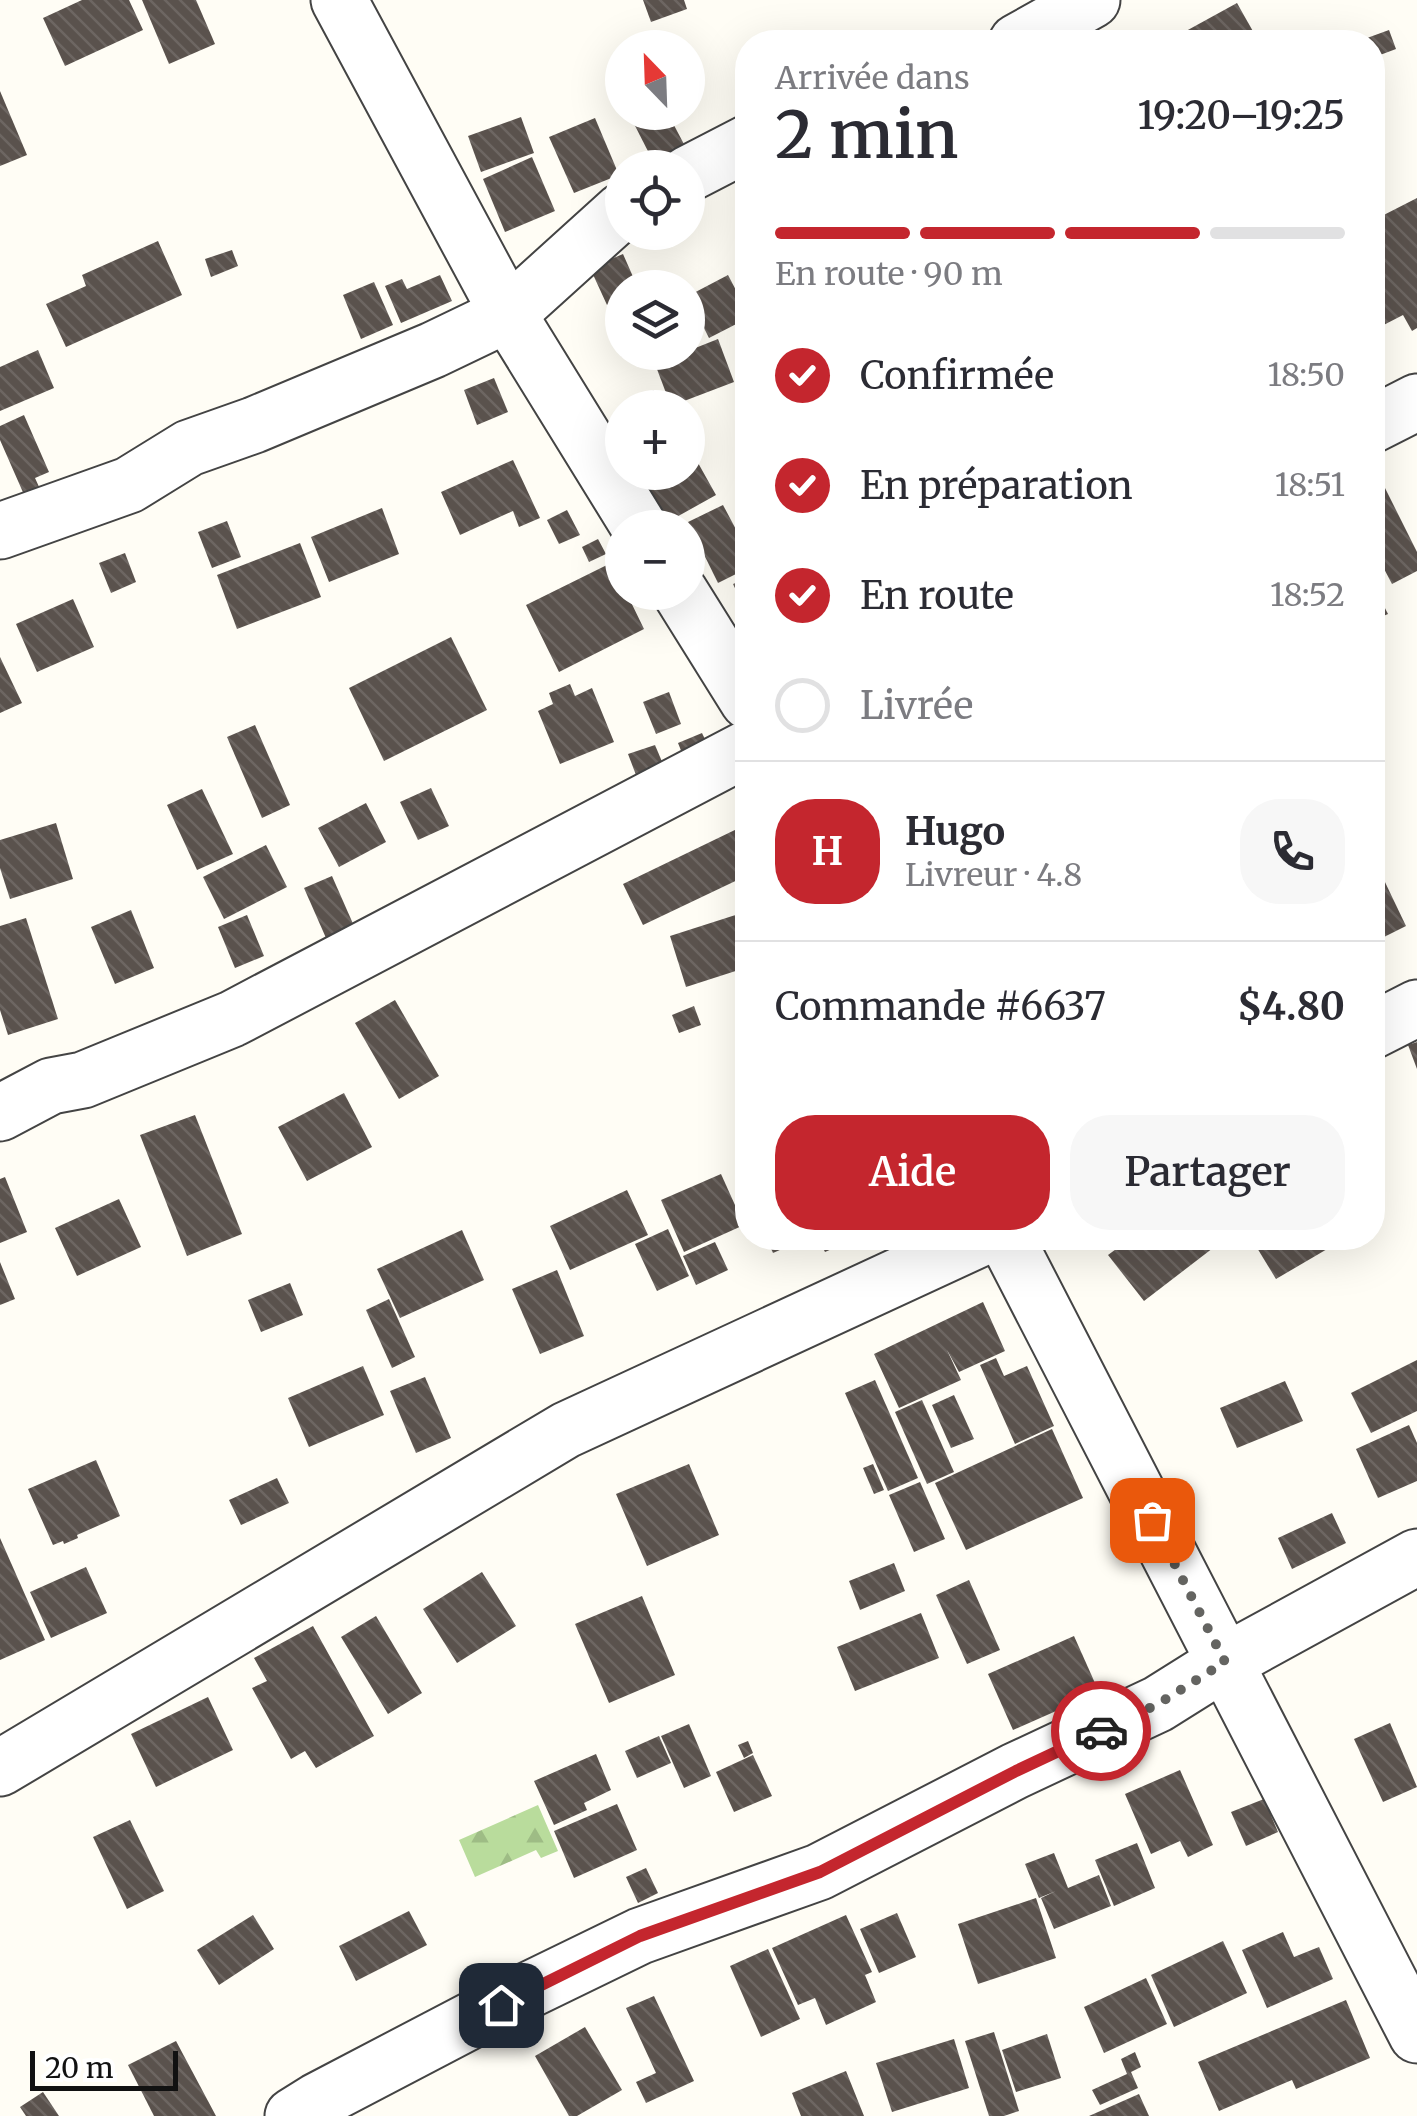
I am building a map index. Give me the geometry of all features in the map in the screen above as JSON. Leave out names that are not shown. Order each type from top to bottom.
[{"type":"street","points":[[340,0],[508,314],[629,510]]},
{"type":"street","points":[[1038,30],[1092,0]]},
{"type":"street","points":[[705,165],[735,150]]},
{"type":"street","points":[[0,531],[129,485],[189,448],[434,350],[508,314],[605,226]]},
{"type":"street","points":[[1385,418],[1417,402]]},
{"type":"street","points":[[691,610],[735,680]]},
{"type":"street","points":[[0,1112],[51,1086],[83,1080],[232,1020],[735,755]]},
{"type":"street","points":[[1385,1025],[1417,1008]]},
{"type":"street","points":[[0,1768],[566,1430],[956,1250]]},
{"type":"street","points":[[1012,1250],[1417,2035]]},
{"type":"street","points":[[293,2116],[498,2006],[640,1936],[820,1872],[1016,1771],[1158,1704],[1225,1662],[1417,1556]]},
{"type":"green space","points":[[538,1805],[558,1851],[541,1858],[536,1850],[475,1877],[459,1840]]},
{"type":"building","points":[[82,0],[129,0],[143,30],[65,66],[43,18]]},
{"type":"building","points":[[142,0],[196,0],[215,44],[169,64]]},
{"type":"building","points":[[643,0],[684,0],[687,9],[651,22]]},
{"type":"building","points":[[1237,3],[1252,30],[1188,30]]},
{"type":"building","points":[[1389,30],[1396,49],[1385,53],[1385,31]]},
{"type":"building","points":[[0,91],[27,155],[0,166]]},
{"type":"building","points":[[521,117],[534,153],[481,172],[468,136]]},
{"type":"building","points":[[595,118],[608,150],[605,150],[605,181],[574,193],[549,137]]},
{"type":"building","points":[[637,130],[676,130],[686,148],[682,150],[647,150]]},
{"type":"building","points":[[532,157],[555,211],[505,232],[483,179]]},
{"type":"building","points":[[1417,198],[1417,328],[1412,331],[1403,315],[1385,324],[1385,214]]},
{"type":"building","points":[[158,241],[182,295],[66,347],[46,304],[86,286],[82,275]]},
{"type":"building","points":[[232,250],[238,266],[211,277],[205,259]]},
{"type":"building","points":[[623,254],[630,270],[605,270],[605,301],[590,268]]},
{"type":"building","points":[[440,275],[452,301],[401,323],[385,286],[402,279],[407,289]]},
{"type":"building","points":[[728,275],[735,288],[735,325],[709,338],[705,330],[705,287]]},
{"type":"building","points":[[374,282],[393,325],[361,339],[343,295]]},
{"type":"building","points":[[718,339],[734,382],[705,393],[705,390],[665,390],[657,370],[705,370],[705,344]]},
{"type":"building","points":[[38,350],[54,388],[0,411],[0,367]]},
{"type":"building","points":[[494,378],[508,412],[477,425],[464,390]]},
{"type":"building","points":[[24,415],[49,472],[35,478],[45,500],[29,506],[0,440],[0,426]]},
{"type":"building","points":[[513,460],[540,518],[519,527],[513,511],[460,535],[441,492]]},
{"type":"building","points":[[705,475],[716,495],[689,510],[656,510],[645,490],[705,490]]},
{"type":"building","points":[[1385,488],[1417,552],[1417,571],[1392,584],[1385,571]]},
{"type":"building","points":[[723,505],[735,528],[735,574],[718,583],[705,557],[705,514]]},
{"type":"building","points":[[382,508],[399,554],[329,582],[311,537]]},
{"type":"building","points":[[567,510],[580,535],[559,544],[547,520]]},
{"type":"building","points":[[227,521],[241,557],[212,568],[198,532]]},
{"type":"building","points":[[598,539],[605,554],[589,562],[582,547]]},
{"type":"building","points":[[300,543],[321,597],[237,629],[217,575]]},
{"type":"building","points":[[125,553],[136,582],[111,593],[99,563]]},
{"type":"building","points":[[605,566],[605,610],[635,610],[644,629],[559,672],[526,605]]},
{"type":"building","points":[[73,599],[94,647],[37,672],[16,624]]},
{"type":"building","points":[[451,637],[487,710],[384,761],[349,688]]},
{"type":"building","points":[[0,657],[22,703],[0,713]]},
{"type":"building","points":[[570,684],[575,696],[592,688],[614,742],[560,764],[538,711],[553,704],[549,693]]},
{"type":"building","points":[[669,692],[681,724],[656,734],[643,702]]},
{"type":"building","points":[[255,725],[290,805],[262,818],[227,737]]},
{"type":"building","points":[[702,733],[713,756],[688,768],[678,743]]},
{"type":"building","points":[[655,745],[663,764],[636,775],[628,754]]},
{"type":"building","points":[[431,788],[449,826],[418,840],[400,802]]},
{"type":"building","points":[[202,789],[233,854],[197,870],[167,805]]},
{"type":"building","points":[[366,803],[386,842],[339,867],[318,828]]},
{"type":"building","points":[[56,823],[73,879],[10,899],[0,868],[0,840]]},
{"type":"building","points":[[735,830],[735,881],[643,925],[623,884]]},
{"type":"building","points":[[266,845],[287,887],[224,919],[203,877]]},
{"type":"building","points":[[332,876],[354,926],[326,938],[304,888]]},
{"type":"building","points":[[1385,882],[1406,926],[1385,936]]},
{"type":"building","points":[[131,910],[154,968],[115,984],[91,927]]},
{"type":"building","points":[[247,915],[264,956],[235,968],[218,927]]},
{"type":"building","points":[[735,915],[735,971],[686,987],[670,936]]},
{"type":"building","points":[[26,918],[58,1019],[8,1035],[0,1010],[0,926]]},
{"type":"building","points":[[395,1000],[439,1076],[399,1099],[355,1023]]},
{"type":"building","points":[[694,1006],[701,1025],[679,1033],[672,1015]]},
{"type":"building","points":[[1417,1042],[1417,1069],[1408,1045]]},
{"type":"building","points":[[344,1093],[372,1147],[307,1181],[278,1127]]},
{"type":"building","points":[[195,1115],[242,1234],[187,1256],[140,1135]]},
{"type":"building","points":[[721,1174],[735,1205],[735,1229],[684,1252],[661,1200]]},
{"type":"building","points":[[5,1177],[27,1232],[0,1243],[0,1179]]},
{"type":"building","points":[[627,1190],[648,1235],[570,1270],[550,1226]]},
{"type":"building","points":[[119,1199],[141,1247],[77,1276],[55,1228]]},
{"type":"building","points":[[668,1229],[689,1276],[657,1291],[635,1244]]},
{"type":"building","points":[[462,1230],[484,1280],[400,1318],[377,1269]]},
{"type":"building","points":[[715,1242],[728,1270],[696,1285],[683,1256]]},
{"type":"building","points":[[1115,1250],[1210,1250],[1144,1301],[1108,1255]]},
{"type":"building","points":[[1258,1250],[1326,1250],[1276,1279]]},
{"type":"building","points":[[0,1262],[15,1299],[0,1305]]},
{"type":"building","points":[[557,1270],[584,1336],[540,1354],[512,1289]]},
{"type":"building","points":[[290,1283],[303,1315],[261,1332],[248,1300]]},
{"type":"building","points":[[389,1299],[415,1357],[392,1368],[366,1310]]},
{"type":"building","points":[[983,1302],[1005,1351],[959,1372],[947,1350],[961,1380],[899,1408],[874,1354]]},
{"type":"building","points":[[996,1358],[1004,1376],[1027,1366],[1054,1426],[1015,1444],[980,1365]]},
{"type":"building","points":[[1417,1360],[1417,1411],[1371,1433],[1351,1393]]},
{"type":"building","points":[[363,1366],[384,1415],[309,1447],[288,1398]]},
{"type":"building","points":[[425,1377],[451,1438],[416,1453],[390,1391]]},
{"type":"building","points":[[875,1380],[918,1478],[888,1491],[845,1393]]},
{"type":"building","points":[[1285,1381],[1303,1421],[1237,1448],[1220,1408]]},
{"type":"building","points":[[954,1395],[974,1439],[951,1448],[932,1405]]},
{"type":"building","points":[[922,1400],[954,1472],[927,1484],[895,1412]]},
{"type":"building","points":[[1409,1425],[1417,1443],[1417,1481],[1378,1498],[1356,1449]]},
{"type":"building","points":[[1052,1429],[1083,1498],[966,1550],[935,1483]]},
{"type":"building","points":[[96,1460],[120,1516],[77,1535],[78,1538],[53,1545],[28,1489]]},
{"type":"building","points":[[689,1464],[719,1535],[647,1566],[616,1494]]},
{"type":"building","points":[[873,1464],[884,1490],[874,1494],[863,1468]]},
{"type":"building","points":[[277,1478],[289,1503],[241,1525],[229,1500]]},
{"type":"building","points":[[920,1482],[945,1539],[914,1552],[889,1495]]},
{"type":"building","points":[[1332,1513],[1346,1543],[1292,1569],[1278,1538]]},
{"type":"building","points":[[0,1538],[45,1640],[0,1660]]},
{"type":"building","points":[[894,1563],[905,1591],[860,1610],[849,1581]]},
{"type":"building","points":[[86,1567],[107,1613],[51,1638],[30,1592]]},
{"type":"building","points":[[482,1572],[516,1626],[457,1663],[423,1609]]},
{"type":"building","points":[[969,1580],[1000,1650],[967,1664],[936,1595]]},
{"type":"building","points":[[642,1596],[675,1675],[609,1703],[575,1624]]},
{"type":"building","points":[[921,1613],[939,1658],[855,1691],[837,1647]]},
{"type":"building","points":[[376,1616],[422,1693],[388,1714],[341,1637]]},
{"type":"building","points":[[313,1626],[374,1736],[316,1768],[305,1751],[291,1759],[252,1688],[267,1681],[254,1658]]},
{"type":"building","points":[[1074,1636],[1099,1692],[1013,1730],[988,1674]]},
{"type":"building","points":[[1115,1687],[1126,1711],[1091,1727],[1081,1702]]},
{"type":"building","points":[[208,1697],[233,1750],[156,1787],[131,1734]]},
{"type":"building","points":[[1390,1723],[1417,1787],[1383,1802],[1354,1739]]},
{"type":"building","points":[[689,1724],[711,1776],[684,1788],[661,1736]]},
{"type":"building","points":[[659,1736],[671,1763],[637,1778],[625,1751]]},
{"type":"building","points":[[748,1741],[753,1753],[744,1758],[738,1745]]},
{"type":"building","points":[[596,1754],[611,1790],[584,1803],[587,1810],[554,1825],[534,1781]]},
{"type":"building","points":[[753,1755],[772,1796],[734,1812],[716,1772]]},
{"type":"building","points":[[1180,1770],[1213,1845],[1188,1857],[1180,1841],[1151,1854],[1125,1794]]},
{"type":"building","points":[[1264,1799],[1278,1832],[1246,1846],[1231,1812]]},
{"type":"building","points":[[617,1804],[637,1850],[574,1878],[554,1831]]},
{"type":"building","points":[[130,1820],[164,1891],[127,1909],[93,1837]]},
{"type":"building","points":[[1137,1843],[1155,1888],[1114,1906],[1095,1860]]},
{"type":"building","points":[[1054,1853],[1068,1888],[1099,1875],[1111,1906],[1054,1929],[1041,1898],[1056,1891],[1039,1898],[1025,1864]]},
{"type":"building","points":[[646,1868],[658,1893],[638,1903],[626,1877]]},
{"type":"building","points":[[1036,1898],[1056,1958],[978,1984],[958,1924]]},
{"type":"building","points":[[409,1911],[427,1945],[356,1981],[339,1946]]},
{"type":"building","points":[[897,1913],[916,1957],[879,1973],[860,1929]]},
{"type":"building","points":[[253,1915],[274,1949],[219,1985],[197,1950]]},
{"type":"building","points":[[846,1915],[872,1972],[865,1975],[876,2002],[826,2025],[815,1998],[798,2005],[772,1948]]},
{"type":"building","points":[[1283,1932],[1294,1957],[1319,1947],[1333,1979],[1267,2008],[1242,1950]]},
{"type":"building","points":[[1223,1941],[1247,1993],[1174,2027],[1151,1975]]},
{"type":"building","points":[[768,1949],[800,2019],[761,2037],[730,1966]]},
{"type":"building","points":[[1146,1978],[1167,2024],[1104,2053],[1084,2007]]},
{"type":"building","points":[[654,1996],[694,2081],[646,2103],[636,2082],[656,2073],[626,2008]]},
{"type":"building","points":[[1346,2000],[1370,2058],[1296,2089],[1292,2080],[1219,2111],[1198,2062]]},
{"type":"building","points":[[585,2027],[622,2090],[577,2116],[569,2116],[535,2056]]},
{"type":"building","points":[[994,2032],[1019,2111],[1004,2116],[989,2116],[965,2041]]},
{"type":"building","points":[[1047,2034],[1061,2078],[1016,2092],[1002,2050]]},
{"type":"building","points":[[954,2039],[969,2088],[892,2112],[876,2063]]},
{"type":"building","points":[[176,2041],[216,2116],[154,2116],[128,2065]]},
{"type":"building","points":[[1135,2052],[1141,2067],[1131,2072],[1138,2088],[1100,2105],[1092,2090],[1127,2074],[1121,2059]]},
{"type":"building","points":[[846,2071],[864,2116],[801,2116],[792,2093]]},
{"type":"building","points":[[43,2092],[59,2116],[26,2116],[20,2107]]},
{"type":"building","points":[[1139,2094],[1149,2116],[1089,2116]]},
{"type":"way so far","points":[[1101,1731],[1158,1704],[1225,1662],[1152,1520]]},
{"type":"route","points":[[501,2005],[640,1936],[820,1872],[1101,1731]]}]
